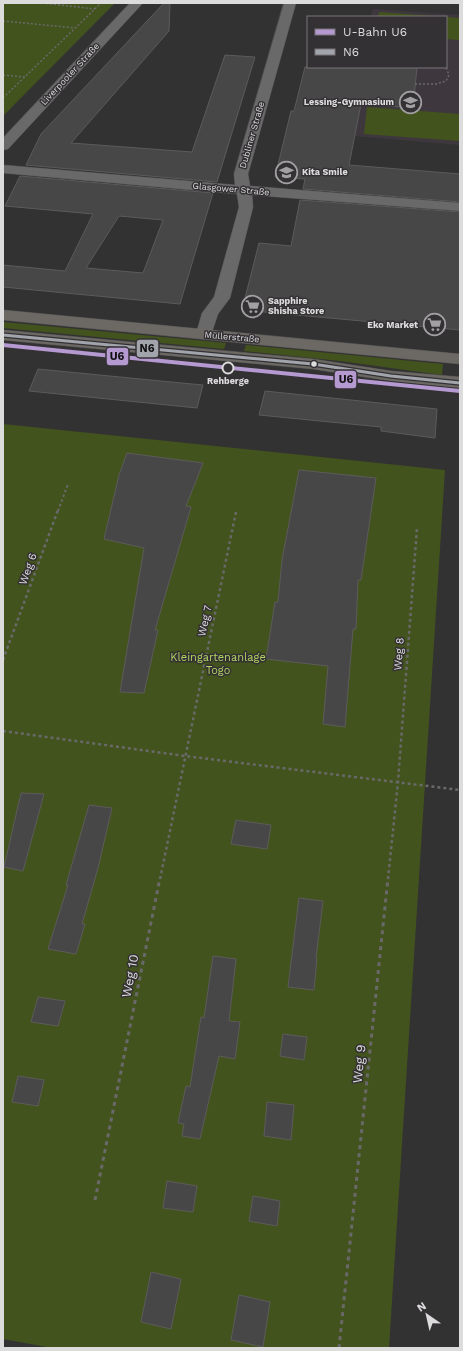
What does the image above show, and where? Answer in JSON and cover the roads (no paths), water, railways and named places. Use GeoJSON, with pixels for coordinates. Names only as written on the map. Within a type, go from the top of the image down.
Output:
{"type":"FeatureCollection","features":[{"type":"Feature","properties":{"kind":"main road","name":"Müllerstraße"},"geometry":{"type":"LineString","coordinates":[[3,316],[460,359]]}},
{"type":"Feature","properties":{"kind":"main road","name":"Müllerstraße"},"geometry":{"type":"LineString","coordinates":[[3,335],[313,364],[391,376],[460,383]]}},
{"type":"Feature","properties":{"kind":"street","name":"Liverpooler Straße"},"geometry":{"type":"LineString","coordinates":[[3,146],[137,3]]}},
{"type":"Feature","properties":{"kind":"street","name":"Dubliner Straße"},"geometry":{"type":"LineString","coordinates":[[204,334],[210,313],[222,298],[246,207],[241,174],[290,3]]}},
{"type":"Feature","properties":{"kind":"street","name":"Glasgower Straße"},"geometry":{"type":"LineString","coordinates":[[3,168],[244,190],[460,207]]}},
{"type":"Feature","properties":{"kind":"metro line","name":"U6"},"geometry":{"type":"LineString","coordinates":[[3,345],[460,391]]}},
{"type":"Feature","properties":{"kind":"place","name":"Lessing-Gymnasium"},"geometry":{"type":"Point","coordinates":[410,102]}},
{"type":"Feature","properties":{"kind":"place","name":"Kita Smile"},"geometry":{"type":"Point","coordinates":[287,172]}},
{"type":"Feature","properties":{"kind":"place","name":"Sapphire Shisha Store"},"geometry":{"type":"Point","coordinates":[253,306]}},
{"type":"Feature","properties":{"kind":"place","name":"Eko Market"},"geometry":{"type":"Point","coordinates":[434,325]}},
{"type":"Feature","properties":{"kind":"place","name":"Rehberge"},"geometry":{"type":"Point","coordinates":[228,368]}},
{"type":"Feature","properties":{"kind":"park label","name":"Kleingartenanlage Togo"},"geometry":{"type":"Point","coordinates":[218,663]}}]}
